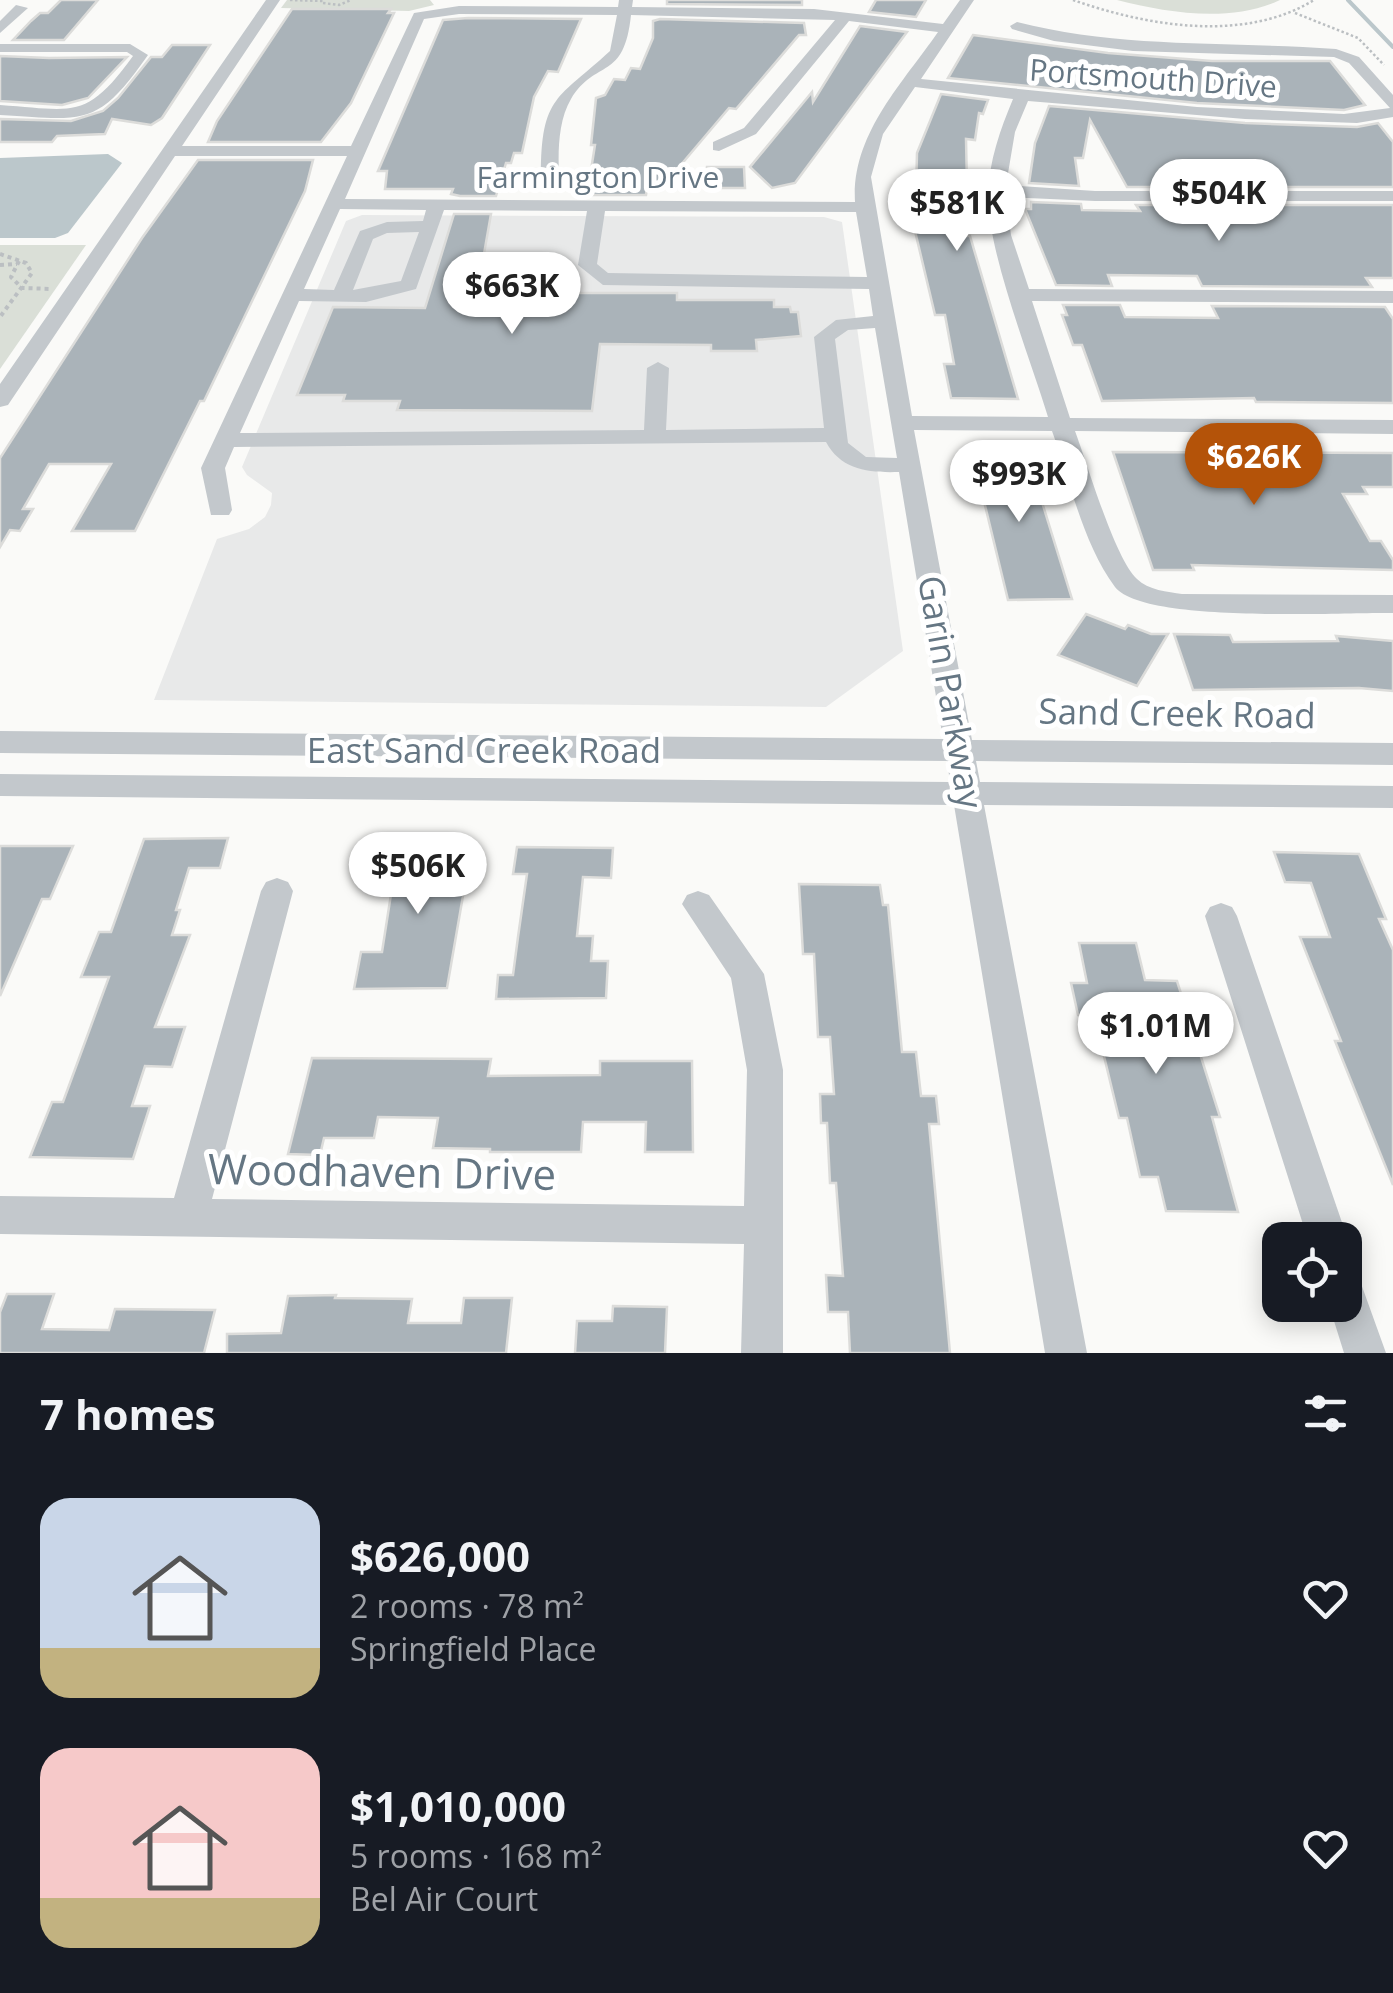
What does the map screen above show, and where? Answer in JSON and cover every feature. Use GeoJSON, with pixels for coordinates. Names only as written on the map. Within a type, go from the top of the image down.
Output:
{"type":"FeatureCollection","features":[{"type":"Feature","properties":{"kind":"street"},"geometry":{"type":"LineString","coordinates":[[0,400],[272,0]]}},
{"type":"Feature","properties":{"kind":"street","name":"Garin Parkway"},"geometry":{"type":"LineString","coordinates":[[967,0],[875,134],[862,177],[864,207],[1066,1353]]}},
{"type":"Feature","properties":{"kind":"street"},"geometry":{"type":"LineString","coordinates":[[220,510],[213,468],[419,16],[459,10],[626,5],[814,13],[946,29]]}},
{"type":"Feature","properties":{"kind":"street"},"geometry":{"type":"LineString","coordinates":[[550,176],[549,160],[560,106],[566,95],[616,53],[621,44],[626,5]]}},
{"type":"Feature","properties":{"kind":"street"},"geometry":{"type":"LineString","coordinates":[[0,29],[21,8]]}},
{"type":"Feature","properties":{"kind":"street"},"geometry":{"type":"LineString","coordinates":[[719,146],[750,131],[845,17]]}},
{"type":"Feature","properties":{"kind":"street"},"geometry":{"type":"LineString","coordinates":[[1017,26],[1038,33],[1137,45],[1336,52],[1354,60],[1393,104]]}},
{"type":"Feature","properties":{"kind":"street"},"geometry":{"type":"LineString","coordinates":[[0,48],[130,48],[141,55],[108,98],[94,108],[70,112],[0,110]]}},
{"type":"Feature","properties":{"kind":"street","name":"Portsmouth Drive"},"geometry":{"type":"LineString","coordinates":[[910,82],[1022,97],[1225,115],[1366,117],[1393,112]]}},
{"type":"Feature","properties":{"kind":"street"},"geometry":{"type":"LineString","coordinates":[[1022,97],[1007,132],[998,190],[1002,235],[1062,424],[1109,554],[1127,585],[1149,596],[1182,603],[1393,604]]}},
{"type":"Feature","properties":{"kind":"street"},"geometry":{"type":"LineString","coordinates":[[169,151],[355,151]]}},
{"type":"Feature","properties":{"kind":"street"},"geometry":{"type":"LineString","coordinates":[[998,190],[1095,196],[1393,196]]}},
{"type":"Feature","properties":{"kind":"street","name":"Farmington Drive"},"geometry":{"type":"LineString","coordinates":[[331,204],[864,207]]}},
{"type":"Feature","properties":{"kind":"street"},"geometry":{"type":"LineString","coordinates":[[290,295],[392,293],[408,285],[436,205]]}},
{"type":"Feature","properties":{"kind":"street"},"geometry":{"type":"LineString","coordinates":[[596,205],[587,265],[603,279],[877,283]]}},
{"type":"Feature","properties":{"kind":"street"},"geometry":{"type":"LineString","coordinates":[[342,296],[366,232],[376,226],[429,226]]}},
{"type":"Feature","properties":{"kind":"street"},"geometry":{"type":"LineString","coordinates":[[1021,295],[1393,297]]}},
{"type":"Feature","properties":{"kind":"street"},"geometry":{"type":"LineString","coordinates":[[886,321],[843,324],[824,337],[836,435],[842,453],[855,461],[911,465]]}},
{"type":"Feature","properties":{"kind":"street"},"geometry":{"type":"LineString","coordinates":[[655,436],[658,368]]}},
{"type":"Feature","properties":{"kind":"street"},"geometry":{"type":"LineString","coordinates":[[904,423],[1393,427]]}},
{"type":"Feature","properties":{"kind":"street"},"geometry":{"type":"LineString","coordinates":[[226,440],[836,435]]}},
{"type":"Feature","properties":{"kind":"street","name":"East Sand Creek Road"},"geometry":{"type":"LineString","coordinates":[[0,742],[960,749]]}},
{"type":"Feature","properties":{"kind":"street","name":"Sand Creek Road"},"geometry":{"type":"LineString","coordinates":[[960,749],[1393,754]]}},
{"type":"Feature","properties":{"kind":"street","name":"East Sand Creek Road"},"geometry":{"type":"LineString","coordinates":[[0,785],[967,793]]}},
{"type":"Feature","properties":{"kind":"street"},"geometry":{"type":"LineString","coordinates":[[967,793],[1393,797]]}},
{"type":"Feature","properties":{"kind":"street"},"geometry":{"type":"LineString","coordinates":[[188,1217],[277,891]]}},
{"type":"Feature","properties":{"kind":"street"},"geometry":{"type":"LineString","coordinates":[[698,904],[747,974],[765,1070],[762,1353]]}},
{"type":"Feature","properties":{"kind":"street"},"geometry":{"type":"LineString","coordinates":[[1220,916],[1322,1222]]}},
{"type":"Feature","properties":{"kind":"street","name":"Woodhaven Drive"},"geometry":{"type":"LineString","coordinates":[[0,1215],[763,1225]]}},
{"type":"Feature","properties":{"kind":"street"},"geometry":{"type":"LineString","coordinates":[[1355,1322],[1365,1353]]}},
{"type":"Feature","properties":{"kind":"path"},"geometry":{"type":"LineString","coordinates":[[272,0],[323,1],[334,5],[352,0]]}},
{"type":"Feature","properties":{"kind":"path"},"geometry":{"type":"LineString","coordinates":[[1074,0],[1152,20],[1206,24],[1266,20],[1295,13],[1314,0]]}},
{"type":"Feature","properties":{"kind":"path"},"geometry":{"type":"LineString","coordinates":[[0,254],[32,273],[0,317]]}},
{"type":"Feature","properties":{"kind":"path"},"geometry":{"type":"LineString","coordinates":[[0,265],[19,262]]}},
{"type":"Feature","properties":{"kind":"path"},"geometry":{"type":"LineString","coordinates":[[19,262],[12,277],[22,288],[48,289]]}},
{"type":"Feature","properties":{"kind":"path"},"geometry":{"type":"LineString","coordinates":[[0,305],[8,304]]}},
{"type":"Feature","properties":{"kind":"shaded area"},"geometry":{"type":"Polygon","coordinates":[[[287,0],[430,0],[434,5],[409,11],[281,8],[287,0]]]}},
{"type":"Feature","properties":{"kind":"shaded area"},"geometry":{"type":"Polygon","coordinates":[[[1117,0],[1280,0],[1241,12],[1199,14],[1117,0]]]}},
{"type":"Feature","properties":{"kind":"shaded area"},"geometry":{"type":"Polygon","coordinates":[[[108,154],[122,163],[68,233],[55,238],[0,238],[0,158],[108,154]]]}},
{"type":"Feature","properties":{"kind":"shaded area"},"geometry":{"type":"Polygon","coordinates":[[[362,215],[824,217],[842,222],[903,651],[826,707],[154,700],[217,539],[249,529],[265,517],[271,505],[272,493],[242,467],[346,221],[362,215]]]}},
{"type":"Feature","properties":{"kind":"shaded area"},"geometry":{"type":"Polygon","coordinates":[[[0,245],[86,245],[0,369],[0,245]]]}},
{"type":"Feature","properties":{"kind":"building"},"geometry":{"type":"Polygon","coordinates":[[[61,0],[98,0],[64,40],[13,40],[40,13],[48,13],[61,0]]]}},
{"type":"Feature","properties":{"kind":"building"},"geometry":{"type":"Polygon","coordinates":[[[667,0],[802,0],[802,5],[667,4],[667,0]]]}},
{"type":"Feature","properties":{"kind":"building"},"geometry":{"type":"Polygon","coordinates":[[[876,0],[926,0],[916,17],[869,12],[876,0]]]}},
{"type":"Feature","properties":{"kind":"building"},"geometry":{"type":"Polygon","coordinates":[[[292,9],[391,9],[388,13],[394,13],[351,103],[321,142],[208,142],[217,121],[292,9]]]}},
{"type":"Feature","properties":{"kind":"building"},"geometry":{"type":"Polygon","coordinates":[[[581,19],[558,72],[548,71],[534,97],[522,153],[514,153],[511,163],[506,163],[496,196],[460,196],[451,194],[453,189],[385,189],[387,171],[378,171],[443,20],[581,19]]]}},
{"type":"Feature","properties":{"kind":"building"},"geometry":{"type":"Polygon","coordinates":[[[653,21],[804,23],[806,35],[799,35],[736,109],[729,108],[663,186],[647,187],[646,195],[587,195],[595,145],[591,145],[596,98],[605,95],[614,79],[625,80],[631,68],[640,69],[653,38],[653,21]]]}},
{"type":"Feature","properties":{"kind":"building"},"geometry":{"type":"Polygon","coordinates":[[[860,26],[907,32],[795,183],[772,188],[750,167],[812,92],[813,102],[860,26]]]}},
{"type":"Feature","properties":{"kind":"building"},"geometry":{"type":"Polygon","coordinates":[[[973,35],[1108,53],[1212,61],[1330,61],[1365,105],[1344,110],[1197,103],[948,78],[973,35]]]}},
{"type":"Feature","properties":{"kind":"building"},"geometry":{"type":"Polygon","coordinates":[[[172,45],[210,45],[162,118],[151,125],[112,119],[105,134],[57,136],[52,142],[0,142],[0,119],[71,121],[103,111],[151,57],[162,57],[172,45]]]}},
{"type":"Feature","properties":{"kind":"building"},"geometry":{"type":"Polygon","coordinates":[[[0,56],[127,57],[88,98],[62,105],[0,101],[0,56]]]}},
{"type":"Feature","properties":{"kind":"building"},"geometry":{"type":"Polygon","coordinates":[[[941,94],[988,100],[983,114],[979,113],[975,140],[966,139],[967,186],[961,186],[966,236],[970,236],[1018,399],[951,398],[944,364],[954,364],[945,315],[935,315],[915,231],[917,153],[941,94]]]}},
{"type":"Feature","properties":{"kind":"building"},"geometry":{"type":"Polygon","coordinates":[[[1049,106],[1245,123],[1357,127],[1378,123],[1393,142],[1393,187],[1127,187],[1090,120],[1083,158],[1075,158],[1079,186],[1029,183],[1035,143],[1049,106]]]}},
{"type":"Feature","properties":{"kind":"building"},"geometry":{"type":"Polygon","coordinates":[[[198,160],[313,160],[305,191],[204,401],[200,401],[135,531],[72,531],[111,464],[49,464],[23,509],[33,509],[20,531],[10,530],[0,547],[0,458],[142,238],[198,160]]]}},
{"type":"Feature","properties":{"kind":"building"},"geometry":{"type":"Polygon","coordinates":[[[707,167],[744,167],[745,188],[706,188],[707,167]]]}},
{"type":"Feature","properties":{"kind":"building"},"geometry":{"type":"Polygon","coordinates":[[[1031,202],[1081,204],[1082,210],[1140,211],[1136,205],[1393,205],[1393,278],[1366,278],[1372,287],[1202,286],[1197,276],[1108,275],[1112,286],[1056,285],[1025,209],[1031,209],[1031,202]]]}},
{"type":"Feature","properties":{"kind":"building"},"geometry":{"type":"Polygon","coordinates":[[[454,214],[491,214],[484,254],[516,254],[507,293],[677,293],[677,300],[774,300],[774,307],[790,307],[791,312],[798,312],[801,336],[756,340],[757,351],[711,351],[711,345],[600,344],[592,411],[397,410],[400,401],[343,401],[345,395],[297,395],[333,307],[425,308],[454,214]]]}},
{"type":"Feature","properties":{"kind":"building"},"geometry":{"type":"Polygon","coordinates":[[[1063,305],[1120,305],[1125,317],[1218,318],[1212,306],[1385,307],[1393,319],[1393,403],[1256,402],[1254,398],[1102,401],[1082,345],[1073,345],[1062,315],[1067,315],[1063,305]]]}},
{"type":"Feature","properties":{"kind":"building"},"geometry":{"type":"Polygon","coordinates":[[[964,452],[1034,453],[1040,473],[1033,473],[1072,599],[1008,600],[982,493],[973,493],[964,452]]]}},
{"type":"Feature","properties":{"kind":"building"},"geometry":{"type":"Polygon","coordinates":[[[1113,452],[1393,453],[1393,487],[1363,487],[1367,494],[1343,494],[1370,541],[1381,541],[1393,560],[1393,570],[1192,565],[1194,570],[1153,570],[1113,452]]]}},
{"type":"Feature","properties":{"kind":"building"},"geometry":{"type":"Polygon","coordinates":[[[1086,614],[1125,629],[1128,625],[1151,634],[1168,634],[1137,686],[1058,655],[1086,614]]]}},
{"type":"Feature","properties":{"kind":"building"},"geometry":{"type":"Polygon","coordinates":[[[1174,634],[1230,635],[1233,642],[1338,641],[1336,636],[1393,641],[1393,691],[1193,690],[1174,634]]]}},
{"type":"Feature","properties":{"kind":"building"},"geometry":{"type":"Polygon","coordinates":[[[228,838],[220,868],[189,868],[176,910],[180,910],[172,935],[190,935],[155,1027],[185,1027],[172,1067],[145,1066],[132,1106],[150,1106],[133,1159],[30,1157],[52,1102],[63,1102],[109,977],[81,977],[99,932],[111,932],[144,839],[228,838]]]}},
{"type":"Feature","properties":{"kind":"building"},"geometry":{"type":"Polygon","coordinates":[[[386,843],[472,844],[447,988],[354,989],[361,952],[382,952],[394,875],[379,875],[386,843]]]}},
{"type":"Feature","properties":{"kind":"building"},"geometry":{"type":"Polygon","coordinates":[[[0,846],[73,846],[50,899],[42,899],[0,996],[0,846]]]}},
{"type":"Feature","properties":{"kind":"building"},"geometry":{"type":"Polygon","coordinates":[[[517,847],[613,848],[611,878],[583,877],[577,936],[593,936],[591,961],[608,961],[606,998],[496,999],[498,975],[513,975],[527,874],[513,874],[517,847]]]}},
{"type":"Feature","properties":{"kind":"building"},"geometry":{"type":"Polygon","coordinates":[[[1274,852],[1359,854],[1386,919],[1379,919],[1393,950],[1393,1185],[1335,1041],[1341,1041],[1300,937],[1330,937],[1311,883],[1285,882],[1274,852]]]}},
{"type":"Feature","properties":{"kind":"building"},"geometry":{"type":"Polygon","coordinates":[[[799,884],[880,885],[883,905],[888,905],[902,1052],[916,1052],[921,1096],[936,1096],[939,1124],[929,1124],[950,1353],[850,1353],[848,1312],[828,1312],[826,1275],[843,1276],[836,1183],[830,1183],[827,1123],[821,1123],[820,1094],[834,1094],[830,1037],[818,1037],[814,954],[803,954],[799,884]]]}},
{"type":"Feature","properties":{"kind":"building"},"geometry":{"type":"Polygon","coordinates":[[[1079,943],[1136,943],[1145,980],[1177,981],[1220,1117],[1212,1117],[1238,1212],[1166,1211],[1158,1177],[1140,1177],[1127,1118],[1119,1118],[1094,1015],[1078,1015],[1071,983],[1087,983],[1079,943]]]}},
{"type":"Feature","properties":{"kind":"building"},"geometry":{"type":"Polygon","coordinates":[[[312,1058],[491,1059],[488,1076],[600,1075],[600,1061],[692,1061],[693,1152],[645,1152],[646,1122],[583,1122],[581,1152],[433,1148],[438,1118],[378,1117],[374,1138],[324,1138],[320,1155],[288,1154],[312,1058]]]}},
{"type":"Feature","properties":{"kind":"building"},"geometry":{"type":"Polygon","coordinates":[[[7,1294],[54,1294],[42,1329],[109,1330],[115,1309],[215,1310],[204,1353],[0,1353],[0,1312],[7,1294]]]}},
{"type":"Feature","properties":{"kind":"building"},"geometry":{"type":"Polygon","coordinates":[[[336,1295],[335,1298],[412,1299],[408,1323],[461,1323],[464,1298],[512,1298],[506,1353],[227,1353],[227,1334],[281,1333],[288,1296],[336,1295]]]}},
{"type":"Feature","properties":{"kind":"building"},"geometry":{"type":"Polygon","coordinates":[[[613,1306],[667,1307],[665,1353],[575,1353],[577,1321],[612,1321],[613,1306]]]}},
{"type":"Feature","properties":{"kind":"waterway"},"geometry":{"type":"LineString","coordinates":[[1348,0],[1393,47]]}}]}
